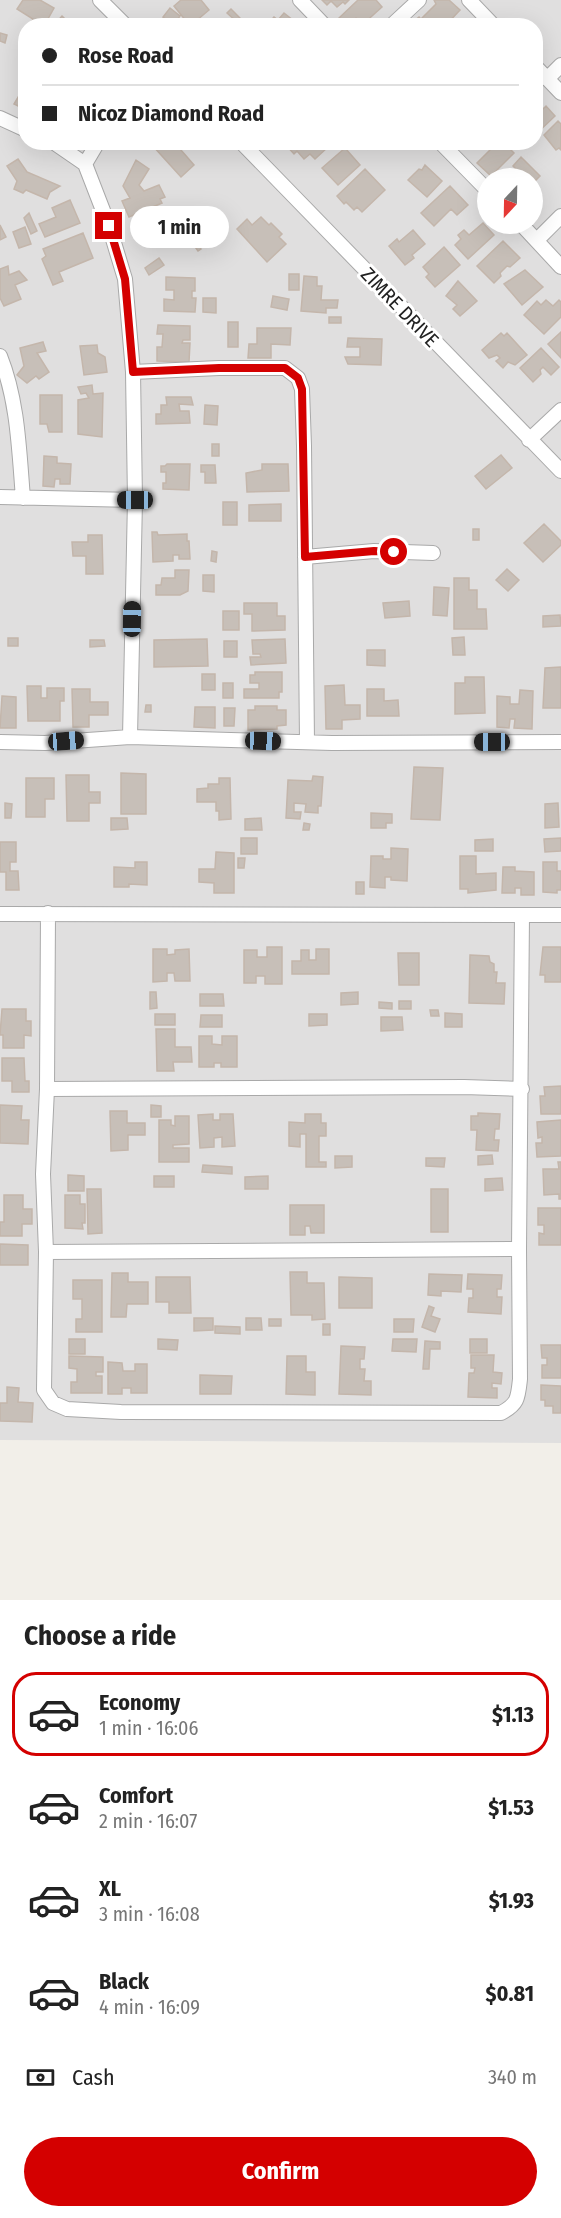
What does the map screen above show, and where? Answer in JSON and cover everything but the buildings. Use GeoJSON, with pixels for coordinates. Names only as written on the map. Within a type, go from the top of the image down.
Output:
{"type":"FeatureCollection","features":[{"type":"Feature","properties":{"kind":"street"},"geometry":{"type":"LineString","coordinates":[[100,0],[118,18]]}},
{"type":"Feature","properties":{"kind":"street"},"geometry":{"type":"LineString","coordinates":[[300,0],[317,18]]}},
{"type":"Feature","properties":{"kind":"street"},"geometry":{"type":"LineString","coordinates":[[400,18],[419,0]]}},
{"type":"Feature","properties":{"kind":"street"},"geometry":{"type":"LineString","coordinates":[[469,0],[486,18]]}},
{"type":"Feature","properties":{"kind":"street"},"geometry":{"type":"LineString","coordinates":[[547,79],[561,65]]}},
{"type":"Feature","properties":{"kind":"street"},"geometry":{"type":"LineString","coordinates":[[543,75],[561,93]]}},
{"type":"Feature","properties":{"kind":"street"},"geometry":{"type":"LineString","coordinates":[[0,118],[18,126]]}},
{"type":"Feature","properties":{"kind":"street"},"geometry":{"type":"LineString","coordinates":[[65,150],[85,164],[109,226],[125,279],[133,372],[135,500],[130,737]]}},
{"type":"Feature","properties":{"kind":"street"},"geometry":{"type":"LineString","coordinates":[[85,164],[93,150]]}},
{"type":"Feature","properties":{"kind":"street","name":"ZIMRE DRIVE"},"geometry":{"type":"LineString","coordinates":[[249,150],[561,471]]}},
{"type":"Feature","properties":{"kind":"street"},"geometry":{"type":"LineString","coordinates":[[448,150],[477,180]]}},
{"type":"Feature","properties":{"kind":"street"},"geometry":{"type":"LineString","coordinates":[[537,240],[561,216]]}},
{"type":"Feature","properties":{"kind":"street"},"geometry":{"type":"LineString","coordinates":[[531,234],[561,267]]}},
{"type":"Feature","properties":{"kind":"street"},"geometry":{"type":"LineString","coordinates":[[0,356],[7,374],[15,412],[23,498]]}},
{"type":"Feature","properties":{"kind":"street"},"geometry":{"type":"LineString","coordinates":[[133,372],[285,368],[298,378],[302,389],[307,742]]}},
{"type":"Feature","properties":{"kind":"street"},"geometry":{"type":"LineString","coordinates":[[529,440],[561,410]]}},
{"type":"Feature","properties":{"kind":"street"},"geometry":{"type":"LineString","coordinates":[[0,497],[135,500]]}},
{"type":"Feature","properties":{"kind":"street"},"geometry":{"type":"LineString","coordinates":[[305,557],[374,551],[433,553]]}},
{"type":"Feature","properties":{"kind":"street"},"geometry":{"type":"LineString","coordinates":[[0,742],[130,737],[307,742],[561,742]]}},
{"type":"Feature","properties":{"kind":"street"},"geometry":{"type":"LineString","coordinates":[[48,913],[44,1174],[46,1252],[44,1390],[53,1403],[67,1409],[132,1412],[501,1413],[513,1406],[519,1395],[520,1379],[522,915]]}},
{"type":"Feature","properties":{"kind":"street"},"geometry":{"type":"LineString","coordinates":[[0,914],[561,915]]}},
{"type":"Feature","properties":{"kind":"street"},"geometry":{"type":"LineString","coordinates":[[47,1089],[464,1087],[522,1089]]}},
{"type":"Feature","properties":{"kind":"street"},"geometry":{"type":"LineString","coordinates":[[46,1252],[519,1249]]}},
{"type":"Feature","properties":{"kind":"shaded area"},"geometry":{"type":"Polygon","coordinates":[[[0,0],[561,0],[561,1443],[0,1440],[0,0]]]}},
{"type":"Feature","properties":{"kind":"route"},"geometry":{"type":"LineString","coordinates":[[109,226],[125,279],[133,372],[285,368],[298,378],[302,389],[305,557],[374,551],[394,552]]}}]}
